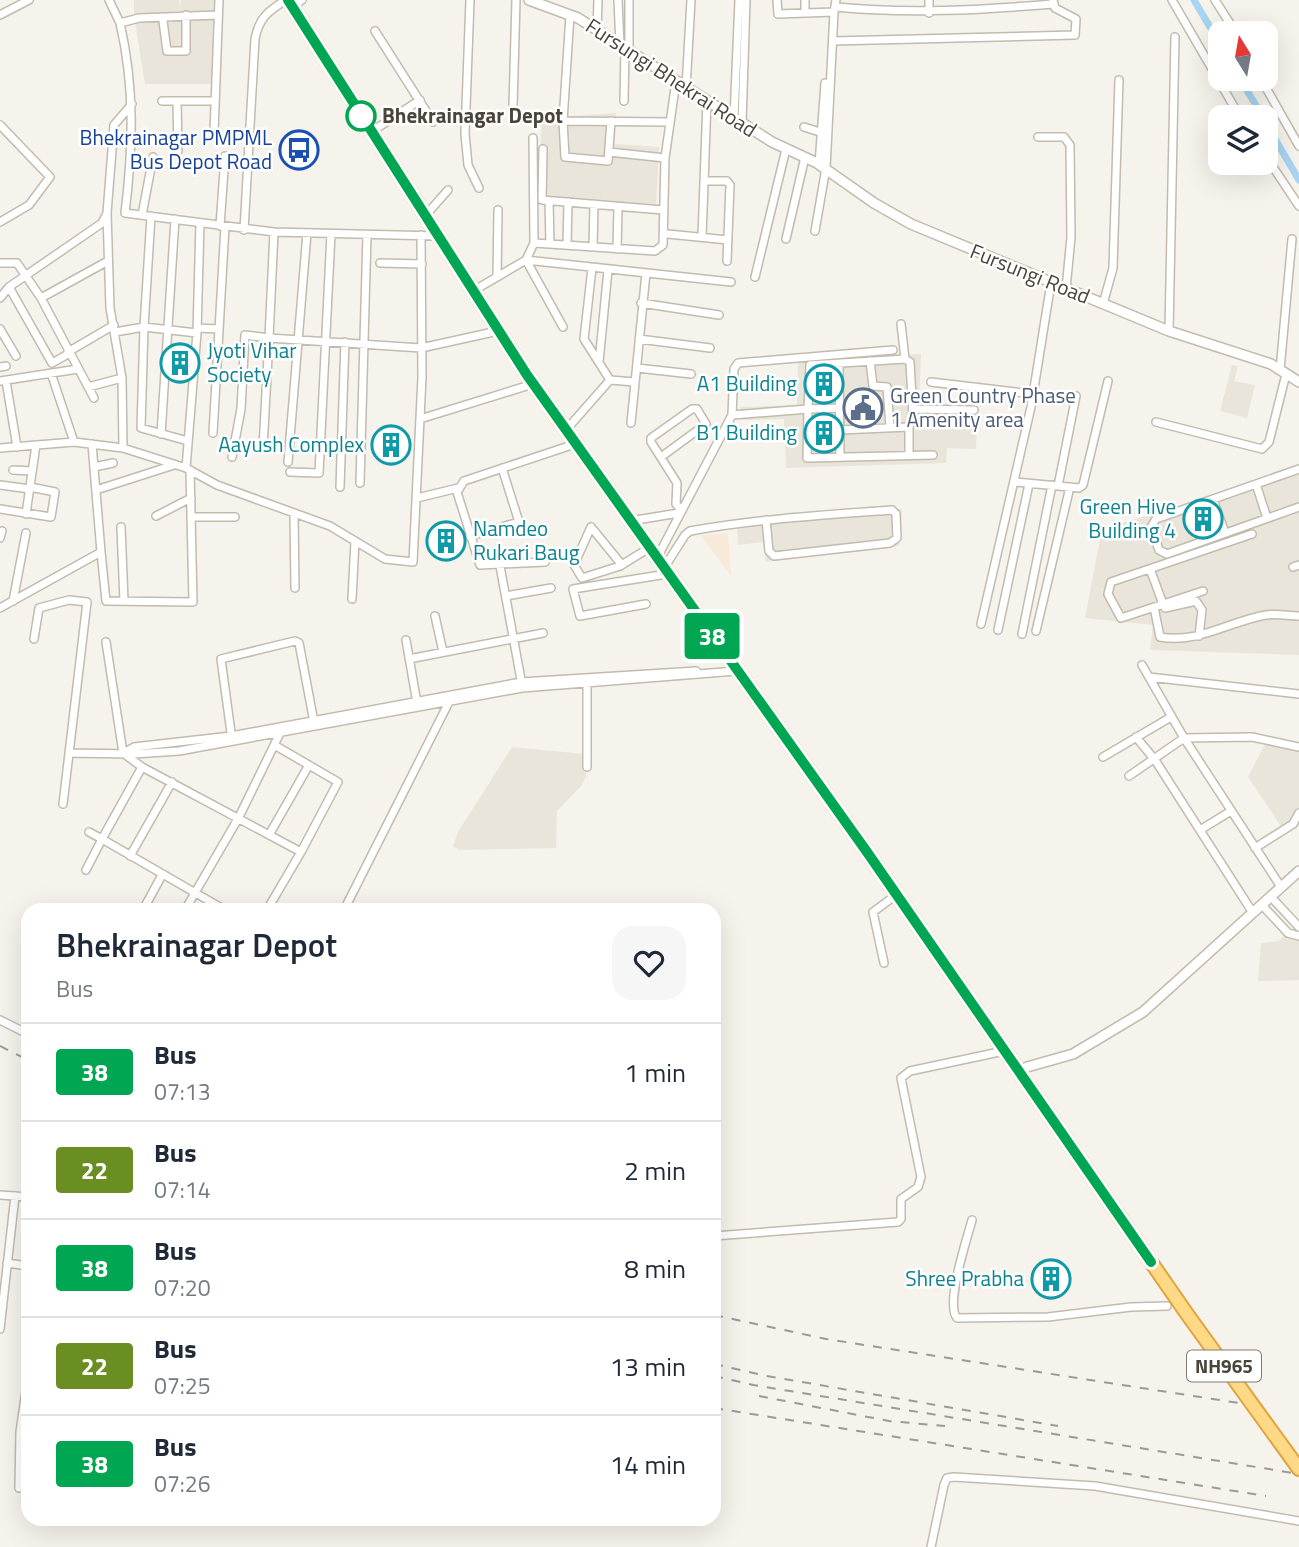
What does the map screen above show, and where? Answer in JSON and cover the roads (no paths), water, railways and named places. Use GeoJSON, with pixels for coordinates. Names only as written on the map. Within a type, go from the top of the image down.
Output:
{"type":"FeatureCollection","features":[{"type":"Feature","properties":{"kind":"highway","name":"NH965"},"geometry":{"type":"LineString","coordinates":[[292,2],[371,132],[533,384],[1299,1469]]}},
{"type":"Feature","properties":{"kind":"street"},"geometry":{"type":"LineString","coordinates":[[0,15],[29,0]]}},
{"type":"Feature","properties":{"kind":"street"},"geometry":{"type":"LineString","coordinates":[[109,0],[120,23],[127,55],[132,104],[132,153],[125,214],[244,230],[438,236]]}},
{"type":"Feature","properties":{"kind":"street"},"geometry":{"type":"LineString","coordinates":[[214,132],[219,0]]}},
{"type":"Feature","properties":{"kind":"street"},"geometry":{"type":"LineString","coordinates":[[470,0],[465,135],[468,165],[479,188]]}},
{"type":"Feature","properties":{"kind":"street"},"geometry":{"type":"LineString","coordinates":[[513,106],[516,0]]}},
{"type":"Feature","properties":{"kind":"street"},"geometry":{"type":"LineString","coordinates":[[597,30],[598,0]]}},
{"type":"Feature","properties":{"kind":"street"},"geometry":{"type":"LineString","coordinates":[[618,0],[625,48]]}},
{"type":"Feature","properties":{"kind":"street"},"geometry":{"type":"LineString","coordinates":[[624,101],[629,0]]}},
{"type":"Feature","properties":{"kind":"street"},"geometry":{"type":"LineString","coordinates":[[686,88],[691,0]]}},
{"type":"Feature","properties":{"kind":"street"},"geometry":{"type":"LineString","coordinates":[[738,121],[739,0]]}},
{"type":"Feature","properties":{"kind":"street"},"geometry":{"type":"LineString","coordinates":[[738,121],[746,0]]}},
{"type":"Feature","properties":{"kind":"street"},"geometry":{"type":"LineString","coordinates":[[777,0],[778,13],[805,13],[835,6],[885,12],[929,13],[955,8],[1053,2],[1061,12],[1076,19],[1075,35],[833,41]]}},
{"type":"Feature","properties":{"kind":"street"},"geometry":{"type":"LineString","coordinates":[[805,13],[806,0]]}},
{"type":"Feature","properties":{"kind":"street"},"geometry":{"type":"LineString","coordinates":[[884,0],[885,12]]}},
{"type":"Feature","properties":{"kind":"street"},"geometry":{"type":"LineString","coordinates":[[929,0],[929,13]]}},
{"type":"Feature","properties":{"kind":"street"},"geometry":{"type":"LineString","coordinates":[[1172,0],[1233,105]]}},
{"type":"Feature","properties":{"kind":"street"},"geometry":{"type":"LineString","coordinates":[[1215,0],[1228,21]]}},
{"type":"Feature","properties":{"kind":"street","name":"Fursungi Bhekrai Road"},"geometry":{"type":"LineString","coordinates":[[533,1],[558,5],[772,142]]}},
{"type":"Feature","properties":{"kind":"street"},"geometry":{"type":"LineString","coordinates":[[244,230],[258,23],[264,15],[292,2]]}},
{"type":"Feature","properties":{"kind":"street"},"geometry":{"type":"LineString","coordinates":[[815,231],[823,166],[835,6]]}},
{"type":"Feature","properties":{"kind":"street"},"geometry":{"type":"LineString","coordinates":[[163,21],[167,51],[186,51],[186,15]]}},
{"type":"Feature","properties":{"kind":"street"},"geometry":{"type":"LineString","coordinates":[[120,23],[139,18],[218,15]]}},
{"type":"Feature","properties":{"kind":"street"},"geometry":{"type":"LineString","coordinates":[[570,15],[563,121],[565,157],[608,161],[611,121]]}},
{"type":"Feature","properties":{"kind":"street"},"geometry":{"type":"LineString","coordinates":[[375,31],[433,122]]}},
{"type":"Feature","properties":{"kind":"street"},"geometry":{"type":"LineString","coordinates":[[1169,331],[1175,37]]}},
{"type":"Feature","properties":{"kind":"street"},"geometry":{"type":"LineString","coordinates":[[1103,304],[1113,268],[1119,80]]}},
{"type":"Feature","properties":{"kind":"street"},"geometry":{"type":"LineString","coordinates":[[534,243],[660,249],[663,245],[665,158],[676,81]]}},
{"type":"Feature","properties":{"kind":"street"},"geometry":{"type":"LineString","coordinates":[[823,166],[825,83]]}},
{"type":"Feature","properties":{"kind":"street"},"geometry":{"type":"LineString","coordinates":[[1268,91],[1299,146]]}},
{"type":"Feature","properties":{"kind":"street"},"geometry":{"type":"LineString","coordinates":[[371,132],[420,100]]}},
{"type":"Feature","properties":{"kind":"street"},"geometry":{"type":"LineString","coordinates":[[162,101],[215,101]]}},
{"type":"Feature","properties":{"kind":"street"},"geometry":{"type":"LineString","coordinates":[[177,101],[178,151]]}},
{"type":"Feature","properties":{"kind":"street"},"geometry":{"type":"LineString","coordinates":[[702,237],[707,101]]}},
{"type":"Feature","properties":{"kind":"street"},"geometry":{"type":"LineString","coordinates":[[123,448],[122,378],[114,329],[107,213],[114,125],[132,104]]}},
{"type":"Feature","properties":{"kind":"street"},"geometry":{"type":"LineString","coordinates":[[563,121],[670,122]]}},
{"type":"Feature","properties":{"kind":"street"},"geometry":{"type":"LineString","coordinates":[[0,125],[50,177],[29,205],[0,222]]}},
{"type":"Feature","properties":{"kind":"street"},"geometry":{"type":"LineString","coordinates":[[804,127],[823,133]]}},
{"type":"Feature","properties":{"kind":"street"},"geometry":{"type":"LineString","coordinates":[[1038,137],[1064,137],[1070,145],[1071,237],[1066,289]]}},
{"type":"Feature","properties":{"kind":"street"},"geometry":{"type":"LineString","coordinates":[[473,291],[526,260],[534,243],[533,138]]}},
{"type":"Feature","properties":{"kind":"street","name":"Fursungi Road"},"geometry":{"type":"LineString","coordinates":[[772,142],[823,166],[874,204],[911,225],[1169,331],[1283,372],[1299,382]]}},
{"type":"Feature","properties":{"kind":"street"},"geometry":{"type":"LineString","coordinates":[[542,149],[542,200],[663,210]]}},
{"type":"Feature","properties":{"kind":"street"},"geometry":{"type":"LineString","coordinates":[[755,277],[786,149]]}},
{"type":"Feature","properties":{"kind":"street"},"geometry":{"type":"LineString","coordinates":[[609,152],[665,158]]}},
{"type":"Feature","properties":{"kind":"street"},"geometry":{"type":"LineString","coordinates":[[213,433],[225,156]]}},
{"type":"Feature","properties":{"kind":"street"},"geometry":{"type":"LineString","coordinates":[[153,157],[147,215],[141,428],[188,441]]}},
{"type":"Feature","properties":{"kind":"street"},"geometry":{"type":"LineString","coordinates":[[786,239],[805,157]]}},
{"type":"Feature","properties":{"kind":"street"},"geometry":{"type":"LineString","coordinates":[[1278,174],[1299,206]]}},
{"type":"Feature","properties":{"kind":"street"},"geometry":{"type":"LineString","coordinates":[[704,181],[727,181],[730,185],[727,261]]}},
{"type":"Feature","properties":{"kind":"street"},"geometry":{"type":"LineString","coordinates":[[425,216],[448,190]]}},
{"type":"Feature","properties":{"kind":"street"},"geometry":{"type":"LineString","coordinates":[[549,201],[550,244]]}},
{"type":"Feature","properties":{"kind":"street"},"geometry":{"type":"LineString","coordinates":[[567,245],[568,202]]}},
{"type":"Feature","properties":{"kind":"street"},"geometry":{"type":"LineString","coordinates":[[593,247],[594,204]]}},
{"type":"Feature","properties":{"kind":"street"},"geometry":{"type":"LineString","coordinates":[[617,249],[618,207]]}},
{"type":"Feature","properties":{"kind":"street"},"geometry":{"type":"LineString","coordinates":[[498,210],[498,277]]}},
{"type":"Feature","properties":{"kind":"street"},"geometry":{"type":"LineString","coordinates":[[0,298],[9,287],[26,278],[102,223],[107,213]]}},
{"type":"Feature","properties":{"kind":"street"},"geometry":{"type":"LineString","coordinates":[[161,434],[175,219]]}},
{"type":"Feature","properties":{"kind":"street"},"geometry":{"type":"LineString","coordinates":[[92,444],[106,601],[193,602],[188,441],[197,330],[200,223]]}},
{"type":"Feature","properties":{"kind":"street"},"geometry":{"type":"LineString","coordinates":[[263,448],[274,232]]}},
{"type":"Feature","properties":{"kind":"street"},"geometry":{"type":"LineString","coordinates":[[288,462],[307,233]]}},
{"type":"Feature","properties":{"kind":"street"},"geometry":{"type":"LineString","coordinates":[[290,472],[319,473],[331,234]]}},
{"type":"Feature","properties":{"kind":"street"},"geometry":{"type":"LineString","coordinates":[[668,234],[728,240]]}},
{"type":"Feature","properties":{"kind":"street"},"geometry":{"type":"LineString","coordinates":[[360,483],[367,235]]}},
{"type":"Feature","properties":{"kind":"street"},"geometry":{"type":"LineString","coordinates":[[0,448],[74,442],[123,448],[188,469],[217,485],[330,526],[385,559],[413,562],[420,419],[421,235]]}},
{"type":"Feature","properties":{"kind":"street"},"geometry":{"type":"LineString","coordinates":[[1156,422],[1262,449],[1269,442],[1283,372],[1292,239]]}},
{"type":"Feature","properties":{"kind":"street"},"geometry":{"type":"LineString","coordinates":[[526,260],[731,282]]}},
{"type":"Feature","properties":{"kind":"street"},"geometry":{"type":"LineString","coordinates":[[526,260],[563,327]]}},
{"type":"Feature","properties":{"kind":"street"},"geometry":{"type":"LineString","coordinates":[[41,298],[108,261]]}},
{"type":"Feature","properties":{"kind":"street"},"geometry":{"type":"LineString","coordinates":[[0,263],[17,263],[41,298],[94,398]]}},
{"type":"Feature","properties":{"kind":"street"},"geometry":{"type":"LineString","coordinates":[[380,263],[422,264]]}},
{"type":"Feature","properties":{"kind":"street"},"geometry":{"type":"LineString","coordinates":[[592,268],[583,334],[610,380]]}},
{"type":"Feature","properties":{"kind":"street"},"geometry":{"type":"LineString","coordinates":[[599,363],[608,270]]}},
{"type":"Feature","properties":{"kind":"street"},"geometry":{"type":"LineString","coordinates":[[631,423],[646,273]]}},
{"type":"Feature","properties":{"kind":"street"},"geometry":{"type":"LineString","coordinates":[[981,624],[1015,482],[1051,283]]}},
{"type":"Feature","properties":{"kind":"street"},"geometry":{"type":"LineString","coordinates":[[9,287],[51,363],[114,329],[219,329]]}},
{"type":"Feature","properties":{"kind":"street"},"geometry":{"type":"LineString","coordinates":[[641,303],[719,315]]}},
{"type":"Feature","properties":{"kind":"street"},"geometry":{"type":"LineString","coordinates":[[901,324],[905,359]]}},
{"type":"Feature","properties":{"kind":"street"},"geometry":{"type":"LineString","coordinates":[[0,329],[16,356]]}},
{"type":"Feature","properties":{"kind":"street"},"geometry":{"type":"LineString","coordinates":[[232,457],[241,409],[246,335],[421,348],[498,331]]}},
{"type":"Feature","properties":{"kind":"street"},"geometry":{"type":"LineString","coordinates":[[639,339],[710,348]]}},
{"type":"Feature","properties":{"kind":"street"},"geometry":{"type":"LineString","coordinates":[[340,487],[345,342]]}},
{"type":"Feature","properties":{"kind":"street"},"geometry":{"type":"LineString","coordinates":[[659,562],[680,511],[732,415],[734,369],[738,363],[893,349]]}},
{"type":"Feature","properties":{"kind":"street"},"geometry":{"type":"LineString","coordinates":[[909,455],[909,427],[913,409],[911,364],[905,359],[809,366],[807,458],[933,455]]}},
{"type":"Feature","properties":{"kind":"street"},"geometry":{"type":"LineString","coordinates":[[870,361],[873,386],[887,387],[890,427]]}},
{"type":"Feature","properties":{"kind":"street"},"geometry":{"type":"LineString","coordinates":[[839,365],[840,457]]}},
{"type":"Feature","properties":{"kind":"street"},"geometry":{"type":"LineString","coordinates":[[637,368],[691,374]]}},
{"type":"Feature","properties":{"kind":"street"},"geometry":{"type":"LineString","coordinates":[[17,447],[3,381],[78,369]]}},
{"type":"Feature","properties":{"kind":"street"},"geometry":{"type":"LineString","coordinates":[[51,373],[74,442]]}},
{"type":"Feature","properties":{"kind":"street"},"geometry":{"type":"LineString","coordinates":[[88,387],[122,378]]}},
{"type":"Feature","properties":{"kind":"street"},"geometry":{"type":"LineString","coordinates":[[610,380],[635,382]]}},
{"type":"Feature","properties":{"kind":"street"},"geometry":{"type":"LineString","coordinates":[[566,430],[610,380]]}},
{"type":"Feature","properties":{"kind":"street"},"geometry":{"type":"LineString","coordinates":[[1015,482],[1070,487],[1083,485],[1108,381]]}},
{"type":"Feature","properties":{"kind":"street"},"geometry":{"type":"LineString","coordinates":[[931,382],[1033,394]]}},
{"type":"Feature","properties":{"kind":"street"},"geometry":{"type":"LineString","coordinates":[[420,419],[533,384]]}},
{"type":"Feature","properties":{"kind":"street"},"geometry":{"type":"LineString","coordinates":[[1022,634],[1076,396]]}},
{"type":"Feature","properties":{"kind":"street"},"geometry":{"type":"LineString","coordinates":[[732,415],[839,408]]}},
{"type":"Feature","properties":{"kind":"street"},"geometry":{"type":"LineString","coordinates":[[661,457],[706,424],[697,409],[692,409],[652,437],[651,442],[677,483],[676,504],[680,511]]}},
{"type":"Feature","properties":{"kind":"street"},"geometry":{"type":"LineString","coordinates":[[913,409],[974,410]]}},
{"type":"Feature","properties":{"kind":"street"},"geometry":{"type":"LineString","coordinates":[[840,430],[909,427]]}},
{"type":"Feature","properties":{"kind":"street"},"geometry":{"type":"LineString","coordinates":[[416,498],[458,488],[464,481],[575,444]]}},
{"type":"Feature","properties":{"kind":"street"},"geometry":{"type":"LineString","coordinates":[[26,514],[36,445]]}},
{"type":"Feature","properties":{"kind":"street"},"geometry":{"type":"LineString","coordinates":[[94,467],[113,463]]}},
{"type":"Feature","properties":{"kind":"street"},"geometry":{"type":"LineString","coordinates":[[96,490],[174,464]]}},
{"type":"Feature","properties":{"kind":"street"},"geometry":{"type":"LineString","coordinates":[[470,536],[519,522],[502,468]]}},
{"type":"Feature","properties":{"kind":"street"},"geometry":{"type":"LineString","coordinates":[[13,470],[32,471]]}},
{"type":"Feature","properties":{"kind":"street"},"geometry":{"type":"LineString","coordinates":[[1299,470],[1156,519],[1151,527],[1159,550],[1167,554],[1299,507]]}},
{"type":"Feature","properties":{"kind":"street"},"geometry":{"type":"LineString","coordinates":[[998,630],[1029,484]]}},
{"type":"Feature","properties":{"kind":"street"},"geometry":{"type":"LineString","coordinates":[[1256,484],[1267,518]]}},
{"type":"Feature","properties":{"kind":"street"},"geometry":{"type":"LineString","coordinates":[[0,485],[55,494],[50,517],[0,509]]}},
{"type":"Feature","properties":{"kind":"street"},"geometry":{"type":"LineString","coordinates":[[1036,631],[1070,487]]}},
{"type":"Feature","properties":{"kind":"street"},"geometry":{"type":"LineString","coordinates":[[458,488],[480,565],[545,562]]}},
{"type":"Feature","properties":{"kind":"street"},"geometry":{"type":"LineString","coordinates":[[156,516],[191,498]]}},
{"type":"Feature","properties":{"kind":"street"},"geometry":{"type":"LineString","coordinates":[[1213,499],[1225,533]]}},
{"type":"Feature","properties":{"kind":"street"},"geometry":{"type":"LineString","coordinates":[[646,604],[580,616],[573,589],[659,562],[690,531],[766,520],[892,510],[896,514],[897,538],[890,543],[774,556],[769,551],[766,520]]}},
{"type":"Feature","properties":{"kind":"street"},"geometry":{"type":"LineString","coordinates":[[630,521],[680,511]]}},
{"type":"Feature","properties":{"kind":"street"},"geometry":{"type":"LineString","coordinates":[[294,514],[295,588]]}},
{"type":"Feature","properties":{"kind":"street"},"geometry":{"type":"LineString","coordinates":[[191,517],[235,516]]}},
{"type":"Feature","properties":{"kind":"street"},"geometry":{"type":"LineString","coordinates":[[121,527],[124,601]]}},
{"type":"Feature","properties":{"kind":"street"},"geometry":{"type":"LineString","coordinates":[[622,565],[591,527],[574,565],[582,577],[622,565],[659,562]]}},
{"type":"Feature","properties":{"kind":"street"},"geometry":{"type":"LineString","coordinates":[[13,601],[26,533]]}},
{"type":"Feature","properties":{"kind":"street"},"geometry":{"type":"LineString","coordinates":[[1199,636],[1202,610],[1196,601],[1121,618],[1108,594],[1111,582],[1252,534]]}},
{"type":"Feature","properties":{"kind":"street"},"geometry":{"type":"LineString","coordinates":[[352,599],[355,541]]}},
{"type":"Feature","properties":{"kind":"street"},"geometry":{"type":"LineString","coordinates":[[0,608],[101,552]]}},
{"type":"Feature","properties":{"kind":"street"},"geometry":{"type":"LineString","coordinates":[[500,566],[522,685]]}},
{"type":"Feature","properties":{"kind":"street"},"geometry":{"type":"LineString","coordinates":[[1150,569],[1163,604]]}},
{"type":"Feature","properties":{"kind":"street"},"geometry":{"type":"LineString","coordinates":[[506,596],[551,588]]}},
{"type":"Feature","properties":{"kind":"street"},"geometry":{"type":"LineString","coordinates":[[1155,609],[1203,591]]}},
{"type":"Feature","properties":{"kind":"street"},"geometry":{"type":"LineString","coordinates":[[34,639],[39,608],[69,600],[87,602],[63,804]]}},
{"type":"Feature","properties":{"kind":"street"},"geometry":{"type":"LineString","coordinates":[[1155,609],[1160,637],[1199,636],[1268,614],[1299,616]]}},
{"type":"Feature","properties":{"kind":"street"},"geometry":{"type":"LineString","coordinates":[[435,616],[443,652]]}},
{"type":"Feature","properties":{"kind":"street"},"geometry":{"type":"LineString","coordinates":[[409,659],[543,634]]}},
{"type":"Feature","properties":{"kind":"street"},"geometry":{"type":"LineString","coordinates":[[406,640],[417,703]]}},
{"type":"Feature","properties":{"kind":"street"},"geometry":{"type":"LineString","coordinates":[[232,738],[221,659],[295,641],[299,643],[314,722]]}},
{"type":"Feature","properties":{"kind":"street"},"geometry":{"type":"LineString","coordinates":[[106,642],[123,753],[142,767],[301,852]]}},
{"type":"Feature","properties":{"kind":"street"},"geometry":{"type":"LineString","coordinates":[[1142,665],[1184,738],[1281,887]]}},
{"type":"Feature","properties":{"kind":"street"},"geometry":{"type":"LineString","coordinates":[[70,753],[123,753],[134,747],[232,738],[522,685],[734,669]]}},
{"type":"Feature","properties":{"kind":"street"},"geometry":{"type":"LineString","coordinates":[[1149,677],[1299,694]]}},
{"type":"Feature","properties":{"kind":"street"},"geometry":{"type":"LineString","coordinates":[[587,681],[587,767]]}},
{"type":"Feature","properties":{"kind":"street"},"geometry":{"type":"LineString","coordinates":[[348,903],[451,698]]}},
{"type":"Feature","properties":{"kind":"street"},"geometry":{"type":"LineString","coordinates":[[1102,757],[1171,717]]}},
{"type":"Feature","properties":{"kind":"street"},"geometry":{"type":"LineString","coordinates":[[189,903],[239,817],[282,729]]}},
{"type":"Feature","properties":{"kind":"street"},"geometry":{"type":"LineString","coordinates":[[1136,737],[1155,760],[1253,913]]}},
{"type":"Feature","properties":{"kind":"street"},"geometry":{"type":"LineString","coordinates":[[1129,776],[1184,738],[1252,737],[1299,747]]}},
{"type":"Feature","properties":{"kind":"street"},"geometry":{"type":"LineString","coordinates":[[271,903],[338,782],[276,746]]}},
{"type":"Feature","properties":{"kind":"street"},"geometry":{"type":"LineString","coordinates":[[269,835],[309,765]]}},
{"type":"Feature","properties":{"kind":"street"},"geometry":{"type":"LineString","coordinates":[[86,870],[142,767]]}},
{"type":"Feature","properties":{"kind":"street"},"geometry":{"type":"LineString","coordinates":[[130,856],[172,782]]}},
{"type":"Feature","properties":{"kind":"street"},"geometry":{"type":"LineString","coordinates":[[1200,830],[1231,811]]}},
{"type":"Feature","properties":{"kind":"street"},"geometry":{"type":"LineString","coordinates":[[1255,848],[1293,824],[1299,813]]}},
{"type":"Feature","properties":{"kind":"street"},"geometry":{"type":"LineString","coordinates":[[89,832],[212,903]]}},
{"type":"Feature","properties":{"kind":"street"},"geometry":{"type":"LineString","coordinates":[[1027,1067],[1073,1054],[1143,1012],[1299,871]]}},
{"type":"Feature","properties":{"kind":"street"},"geometry":{"type":"LineString","coordinates":[[147,903],[162,875]]}},
{"type":"Feature","properties":{"kind":"street"},"geometry":{"type":"LineString","coordinates":[[884,963],[873,912],[896,895]]}},
{"type":"Feature","properties":{"kind":"street"},"geometry":{"type":"LineString","coordinates":[[1271,897],[1299,927]]}},
{"type":"Feature","properties":{"kind":"street"},"geometry":{"type":"LineString","coordinates":[[1262,905],[1288,933],[1299,936]]}},
{"type":"Feature","properties":{"kind":"street"},"geometry":{"type":"LineString","coordinates":[[0,1020],[21,1030]]}},
{"type":"Feature","properties":{"kind":"street"},"geometry":{"type":"LineString","coordinates":[[721,1236],[898,1222],[901,1199],[918,1187],[921,1181],[901,1078],[910,1071],[1004,1051]]}},
{"type":"Feature","properties":{"kind":"street"},"geometry":{"type":"LineString","coordinates":[[0,1195],[21,1196]]}},
{"type":"Feature","properties":{"kind":"street"},"geometry":{"type":"LineString","coordinates":[[0,1329],[15,1196]]}},
{"type":"Feature","properties":{"kind":"street"},"geometry":{"type":"LineString","coordinates":[[972,1220],[953,1295],[952,1308],[957,1318],[1048,1317],[1131,1307],[1167,1306]]}},
{"type":"Feature","properties":{"kind":"street"},"geometry":{"type":"LineString","coordinates":[[7,1263],[21,1265]]}},
{"type":"Feature","properties":{"kind":"street"},"geometry":{"type":"LineString","coordinates":[[931,1547],[944,1485],[947,1478],[954,1477],[1095,1486],[1299,1521]]}},
{"type":"Feature","properties":{"kind":"street"},"geometry":{"type":"LineString","coordinates":[[19,1488],[21,1478]]}},
{"type":"Feature","properties":{"kind":"waterway"},"geometry":{"type":"LineString","coordinates":[[1194,0],[1208,24]]}},
{"type":"Feature","properties":{"kind":"waterway"},"geometry":{"type":"LineString","coordinates":[[1247,91],[1256,105]]}},
{"type":"Feature","properties":{"kind":"waterway"},"geometry":{"type":"LineString","coordinates":[[1278,144],[1299,180]]}},
{"type":"Feature","properties":{"kind":"railway"},"geometry":{"type":"LineString","coordinates":[[0,1046],[21,1056]]}},
{"type":"Feature","properties":{"kind":"railway"},"geometry":{"type":"LineString","coordinates":[[721,1316],[826,1339],[1245,1404]]}},
{"type":"Feature","properties":{"kind":"railway"},"geometry":{"type":"LineString","coordinates":[[721,1366],[767,1376],[1058,1426]]}},
{"type":"Feature","properties":{"kind":"railway"},"geometry":{"type":"LineString","coordinates":[[721,1378],[1299,1474]]}},
{"type":"Feature","properties":{"kind":"railway"},"geometry":{"type":"LineString","coordinates":[[759,1396],[889,1421],[945,1426]]}},
{"type":"Feature","properties":{"kind":"railway"},"geometry":{"type":"LineString","coordinates":[[721,1409],[1266,1496]]}},
{"type":"Feature","properties":{"kind":"place","name":"Bhekrainagar Depot"},"geometry":{"type":"Point","coordinates":[361,116]}},
{"type":"Feature","properties":{"kind":"place","name":"Bhekrainagar PMPML Bus Depot Road"},"geometry":{"type":"Point","coordinates":[299,150]}},
{"type":"Feature","properties":{"kind":"place","name":"Jyoti Vihar Society"},"geometry":{"type":"Point","coordinates":[180,363]}},
{"type":"Feature","properties":{"kind":"place","name":"A1 Building"},"geometry":{"type":"Point","coordinates":[824,384]}},
{"type":"Feature","properties":{"kind":"place","name":"Green Country Phase 1 Amenity area"},"geometry":{"type":"Point","coordinates":[863,408]}},
{"type":"Feature","properties":{"kind":"place","name":"B1 Building"},"geometry":{"type":"Point","coordinates":[824,433]}},
{"type":"Feature","properties":{"kind":"place","name":"Aayush Complex"},"geometry":{"type":"Point","coordinates":[391,445]}},
{"type":"Feature","properties":{"kind":"place","name":"Green Hive Building 4"},"geometry":{"type":"Point","coordinates":[1203,519]}},
{"type":"Feature","properties":{"kind":"place","name":"Namdeo Rukari Baug"},"geometry":{"type":"Point","coordinates":[446,541]}},
{"type":"Feature","properties":{"kind":"place","name":"Shree Prabha"},"geometry":{"type":"Point","coordinates":[1051,1279]}}]}
